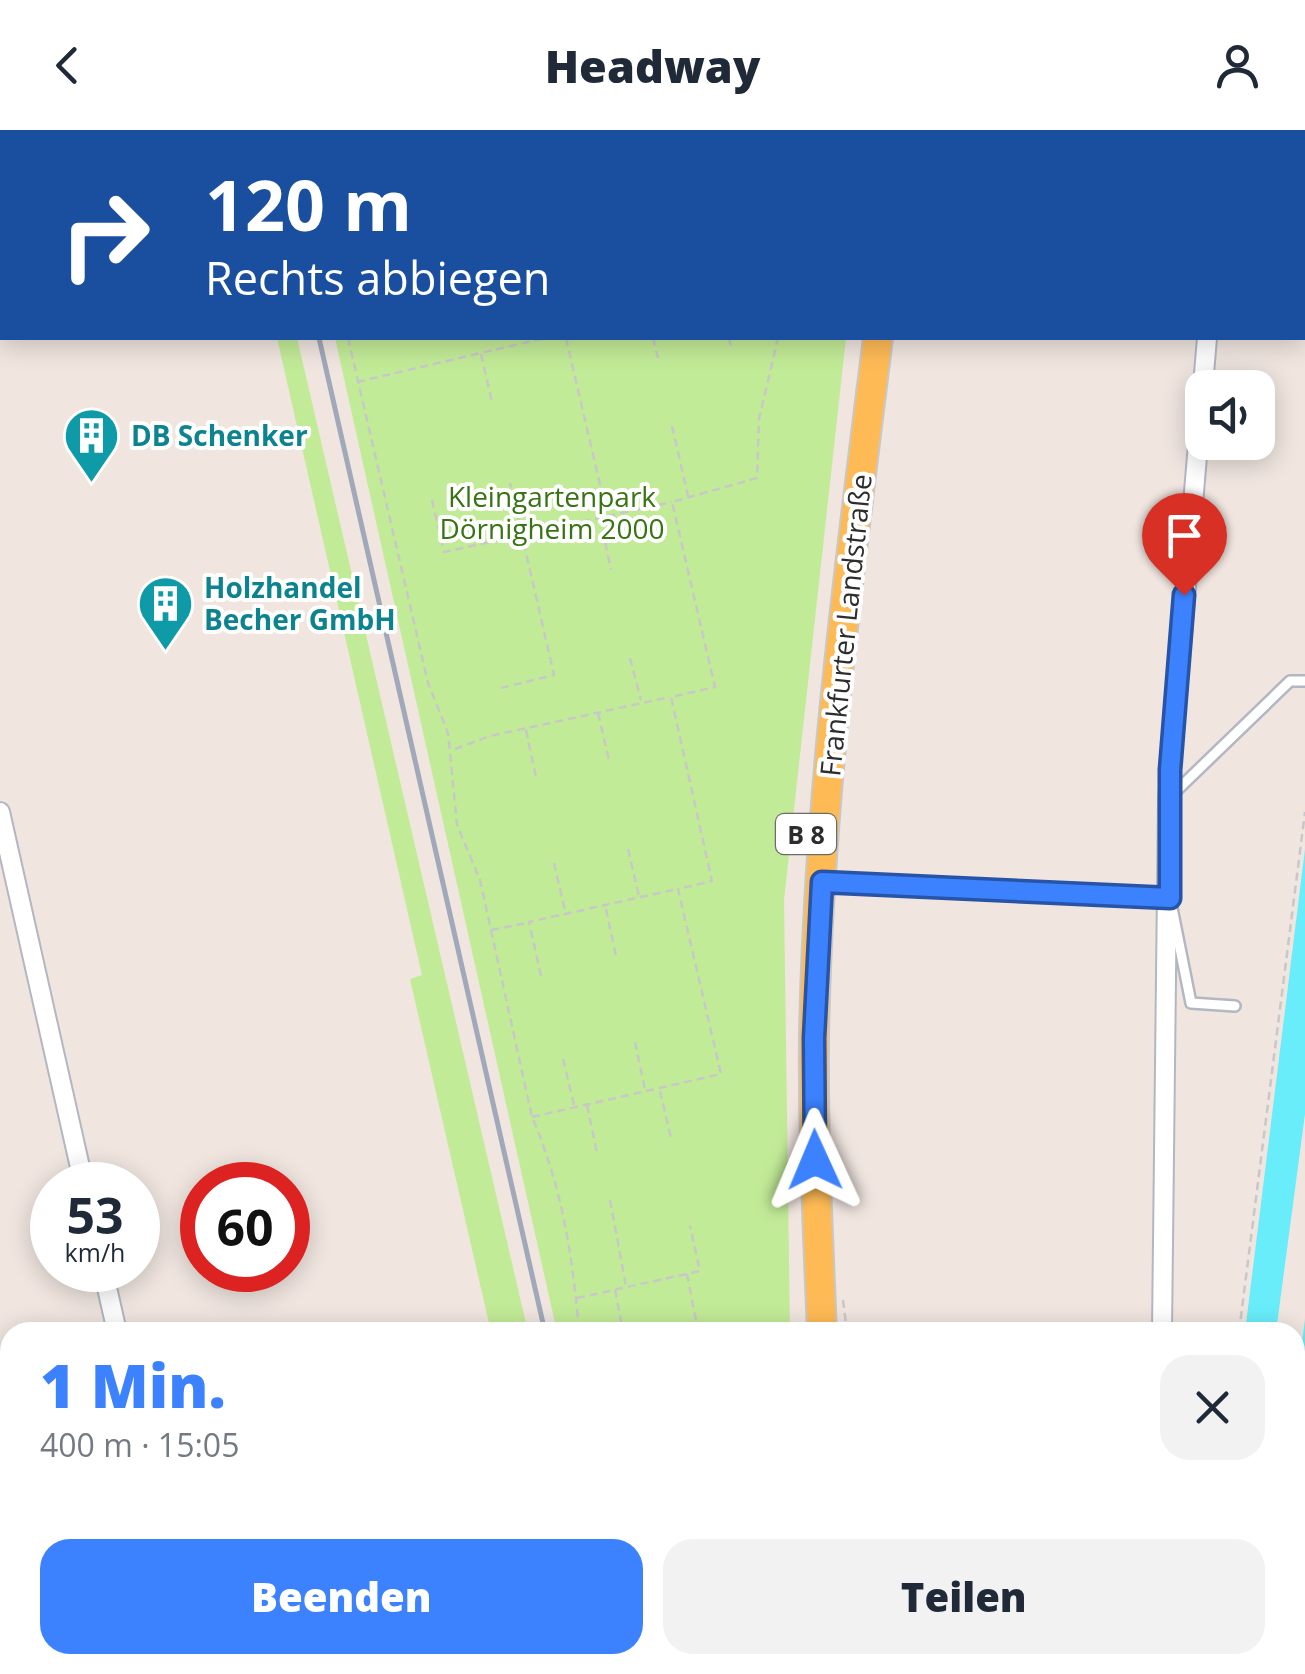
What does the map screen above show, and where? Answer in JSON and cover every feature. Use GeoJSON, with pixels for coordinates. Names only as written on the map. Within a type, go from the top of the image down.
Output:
{"type":"FeatureCollection","features":[{"type":"Feature","properties":{"kind":"main road","name":"Frankfurter Landstraße"},"geometry":{"type":"LineString","coordinates":[[804,1322],[797,1118],[802,910],[814,744],[860,340]]}},
{"type":"Feature","properties":{"kind":"main road","name":"Frankfurter Landstraße"},"geometry":{"type":"LineString","coordinates":[[822,1322],[814,1094],[822,882],[840,658],[878,340]]}},
{"type":"Feature","properties":{"kind":"street"},"geometry":{"type":"LineString","coordinates":[[1162,1322],[1170,898],[1168,799],[1207,340]]}},
{"type":"Feature","properties":{"kind":"street"},"geometry":{"type":"LineString","coordinates":[[0,812],[79,1162]]}},
{"type":"Feature","properties":{"kind":"street"},"geometry":{"type":"LineString","coordinates":[[108,1292],[115,1322]]}},
{"type":"Feature","properties":{"kind":"lane"},"geometry":{"type":"LineString","coordinates":[[1168,799],[1290,680],[1305,681]]}},
{"type":"Feature","properties":{"kind":"lane"},"geometry":{"type":"LineString","coordinates":[[822,882],[1170,898],[1191,1004],[1236,1006]]}},
{"type":"Feature","properties":{"kind":"path"},"geometry":{"type":"LineString","coordinates":[[348,340],[428,683],[452,750],[456,825],[480,880],[532,1117],[548,1153],[568,1232],[578,1322]]}},
{"type":"Feature","properties":{"kind":"path"},"geometry":{"type":"LineString","coordinates":[[356,382],[537,340]]}},
{"type":"Feature","properties":{"kind":"path"},"geometry":{"type":"LineString","coordinates":[[566,340],[607,515]]}},
{"type":"Feature","properties":{"kind":"path"},"geometry":{"type":"LineString","coordinates":[[654,340],[659,362]]}},
{"type":"Feature","properties":{"kind":"path"},"geometry":{"type":"LineString","coordinates":[[730,340],[731,346]]}},
{"type":"Feature","properties":{"kind":"path"},"geometry":{"type":"LineString","coordinates":[[432,500],[444,552],[689,498],[757,478],[760,419],[778,340]]}},
{"type":"Feature","properties":{"kind":"path"},"geometry":{"type":"LineString","coordinates":[[481,352],[492,402]]}},
{"type":"Feature","properties":{"kind":"path"},"geometry":{"type":"LineString","coordinates":[[672,426],[689,498]]}},
{"type":"Feature","properties":{"kind":"path"},"geometry":{"type":"LineString","coordinates":[[500,688],[554,675],[510,484]]}},
{"type":"Feature","properties":{"kind":"path"},"geometry":{"type":"LineString","coordinates":[[452,750],[525,728],[715,687],[672,502]]}},
{"type":"Feature","properties":{"kind":"path"},"geometry":{"type":"LineString","coordinates":[[600,516],[611,570]]}},
{"type":"Feature","properties":{"kind":"path"},"geometry":{"type":"LineString","coordinates":[[630,658],[641,703]]}},
{"type":"Feature","properties":{"kind":"path"},"geometry":{"type":"LineString","coordinates":[[492,930],[712,881],[672,697]]}},
{"type":"Feature","properties":{"kind":"path"},"geometry":{"type":"LineString","coordinates":[[598,713],[610,764]]}},
{"type":"Feature","properties":{"kind":"path"},"geometry":{"type":"LineString","coordinates":[[525,728],[536,777]]}},
{"type":"Feature","properties":{"kind":"path"},"geometry":{"type":"LineString","coordinates":[[1241,1322],[1305,812]]}},
{"type":"Feature","properties":{"kind":"path"},"geometry":{"type":"LineString","coordinates":[[628,849],[639,898]]}},
{"type":"Feature","properties":{"kind":"path"},"geometry":{"type":"LineString","coordinates":[[554,863],[566,914]]}},
{"type":"Feature","properties":{"kind":"path"},"geometry":{"type":"LineString","coordinates":[[532,1117],[721,1074],[678,889]]}},
{"type":"Feature","properties":{"kind":"path"},"geometry":{"type":"LineString","coordinates":[[605,906],[616,956]]}},
{"type":"Feature","properties":{"kind":"path"},"geometry":{"type":"LineString","coordinates":[[529,922],[541,976]]}},
{"type":"Feature","properties":{"kind":"path"},"geometry":{"type":"LineString","coordinates":[[635,1042],[646,1091]]}},
{"type":"Feature","properties":{"kind":"path"},"geometry":{"type":"LineString","coordinates":[[563,1059],[574,1107]]}},
{"type":"Feature","properties":{"kind":"path"},"geometry":{"type":"LineString","coordinates":[[659,1088],[671,1138]]}},
{"type":"Feature","properties":{"kind":"path"},"geometry":{"type":"LineString","coordinates":[[586,1104],[597,1154]]}},
{"type":"Feature","properties":{"kind":"path"},"geometry":{"type":"LineString","coordinates":[[610,1200],[627,1288]]}},
{"type":"Feature","properties":{"kind":"path"},"geometry":{"type":"LineString","coordinates":[[576,1298],[700,1270],[690,1226]]}},
{"type":"Feature","properties":{"kind":"path"},"geometry":{"type":"LineString","coordinates":[[686,1274],[696,1322]]}},
{"type":"Feature","properties":{"kind":"path"},"geometry":{"type":"LineString","coordinates":[[615,1290],[621,1322]]}},
{"type":"Feature","properties":{"kind":"path"},"geometry":{"type":"LineString","coordinates":[[842,1290],[846,1322]]}},
{"type":"Feature","properties":{"kind":"green space"},"geometry":{"type":"Polygon","coordinates":[[[277,340],[297,340],[526,1322],[489,1322],[410,979],[422,975],[277,340]]]}},
{"type":"Feature","properties":{"kind":"green space","name":"Kleingartenpark Dörnigheim 2000"},"geometry":{"type":"Polygon","coordinates":[[[335,340],[846,340],[784,900],[790,1322],[555,1322],[335,340]]]}},
{"type":"Feature","properties":{"kind":"water"},"geometry":{"type":"Polygon","coordinates":[[[1305,849],[1305,1114],[1277,1322],[1246,1322],[1305,849]]]}},
{"type":"Feature","properties":{"kind":"railway"},"geometry":{"type":"LineString","coordinates":[[319,340],[543,1322]]}},
{"type":"Feature","properties":{"kind":"place","name":"DB Schenker"},"geometry":{"type":"Point","coordinates":[92,484]}},
{"type":"Feature","properties":{"kind":"place","name":"Holzhandel Becher GmbH"},"geometry":{"type":"Point","coordinates":[165,652]}},
{"type":"Feature","properties":{"kind":"route"},"geometry":{"type":"LineString","coordinates":[[815,1160],[814,1038],[822,882],[1170,898],[1168,806],[1184,595]]}}]}
